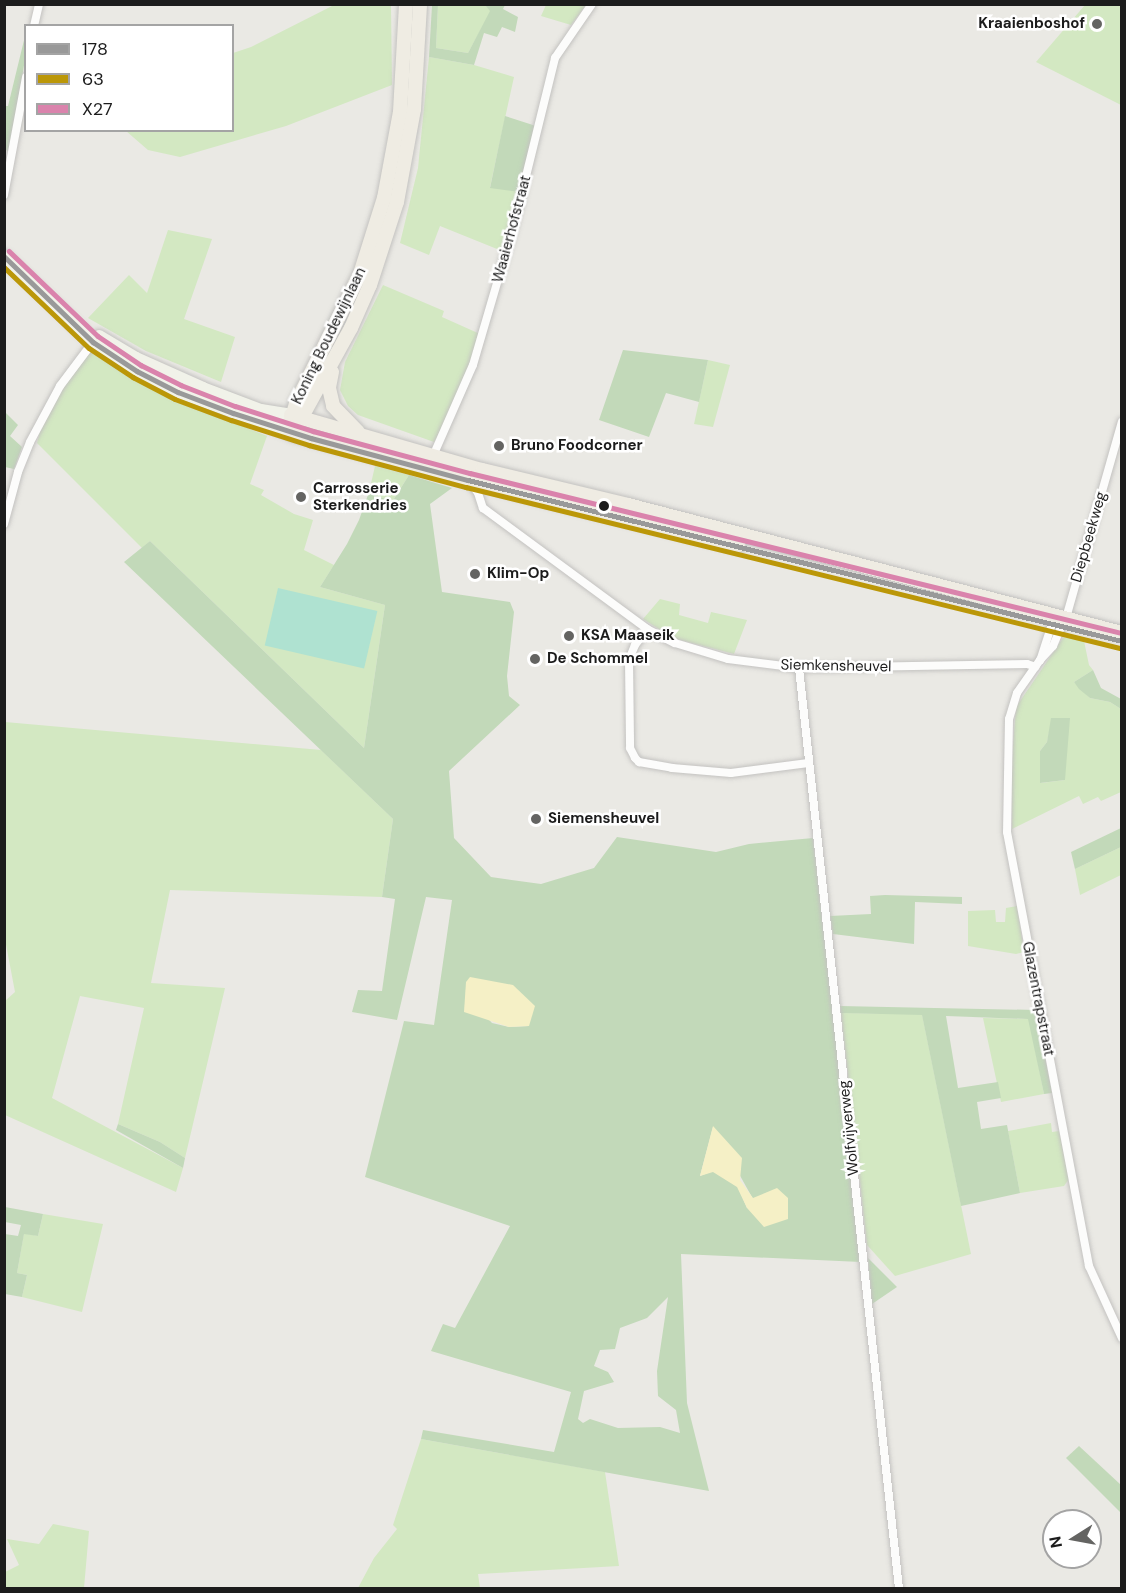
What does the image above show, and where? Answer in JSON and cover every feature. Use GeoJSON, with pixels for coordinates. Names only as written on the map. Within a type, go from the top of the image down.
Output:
{"type":"FeatureCollection","features":[{"type":"Feature","properties":{"kind":"main road","name":"Koning Boudewijnlaan"},"geometry":{"type":"LineString","coordinates":[[291,432],[360,274],[384,198],[400,112],[406,4]]}},
{"type":"Feature","properties":{"kind":"main road","name":"Koning Boudewijnlaan"},"geometry":{"type":"LineString","coordinates":[[297,416],[351,328],[385,245],[407,159],[418,63],[420,4]]}},
{"type":"Feature","properties":{"kind":"main road"},"geometry":{"type":"LineString","coordinates":[[4,256],[63,312],[96,339],[140,365],[178,392],[291,432],[468,480],[483,489],[619,517],[1060,623],[1122,633]]}},
{"type":"Feature","properties":{"kind":"main road"},"geometry":{"type":"LineString","coordinates":[[351,328],[332,374],[330,394],[335,409],[360,433]]}},
{"type":"Feature","properties":{"kind":"main road"},"geometry":{"type":"LineString","coordinates":[[140,365],[244,405],[297,416],[433,456],[628,505],[1060,623]]}},
{"type":"Feature","properties":{"kind":"main road"},"geometry":{"type":"LineString","coordinates":[[619,517],[627,514],[628,505]]}},
{"type":"Feature","properties":{"kind":"main road"},"geometry":{"type":"LineString","coordinates":[[1088,628],[1122,641]]}},
{"type":"Feature","properties":{"kind":"street"},"geometry":{"type":"LineString","coordinates":[[34,24],[39,4]]}},
{"type":"Feature","properties":{"kind":"street","name":"Waaierhofstraat"},"geometry":{"type":"LineString","coordinates":[[433,456],[473,365],[515,221],[555,58],[592,4]]}},
{"type":"Feature","properties":{"kind":"street"},"geometry":{"type":"LineString","coordinates":[[4,195],[24,88]]}},
{"type":"Feature","properties":{"kind":"street"},"geometry":{"type":"LineString","coordinates":[[4,524],[7,498],[30,442],[60,386],[96,339]]}},
{"type":"Feature","properties":{"kind":"street","name":"Diepbeekweg"},"geometry":{"type":"LineString","coordinates":[[1060,623],[1122,422]]}},
{"type":"Feature","properties":{"kind":"street","name":"Siemkensheuvel"},"geometry":{"type":"LineString","coordinates":[[483,489],[483,508],[647,629],[675,643],[728,659],[799,668],[1038,664]]}},
{"type":"Feature","properties":{"kind":"street","name":"Glazentrapstraat"},"geometry":{"type":"LineString","coordinates":[[1060,623],[1038,664],[1017,693],[1009,720],[1007,832],[1087,1258],[1096,1287],[1122,1338]]}},
{"type":"Feature","properties":{"kind":"street"},"geometry":{"type":"LineString","coordinates":[[647,629],[635,645],[629,660],[630,748],[639,762],[672,768],[731,773],[808,763]]}},
{"type":"Feature","properties":{"kind":"street","name":"Wolfvijverweg"},"geometry":{"type":"LineString","coordinates":[[799,668],[899,1588]]}},
{"type":"Feature","properties":{"kind":"green space"},"geometry":{"type":"Polygon","coordinates":[[[336,4],[391,5],[392,85],[286,126],[180,157],[148,150],[127,132],[234,132],[234,53],[251,47],[336,4]]]}},
{"type":"Feature","properties":{"kind":"green space"},"geometry":{"type":"Polygon","coordinates":[[[546,4],[586,5],[571,25],[541,16],[546,4]]]}},
{"type":"Feature","properties":{"kind":"green space"},"geometry":{"type":"Polygon","coordinates":[[[432,5],[438,5],[436,48],[468,53],[490,11],[485,5],[505,5],[503,9],[518,17],[515,32],[502,27],[497,37],[484,33],[474,65],[429,57],[432,5]]]}},
{"type":"Feature","properties":{"kind":"green space"},"geometry":{"type":"Polygon","coordinates":[[[438,5],[485,5],[491,11],[468,53],[436,48],[438,5]]]}},
{"type":"Feature","properties":{"kind":"green space"},"geometry":{"type":"Polygon","coordinates":[[[1085,5],[1121,5],[1121,105],[1036,62],[1085,5]]]}},
{"type":"Feature","properties":{"kind":"green space"},"geometry":{"type":"Polygon","coordinates":[[[24,40],[24,65],[10,153],[5,149],[4,106],[8,106],[24,40]]]}},
{"type":"Feature","properties":{"kind":"green space"},"geometry":{"type":"Polygon","coordinates":[[[429,57],[474,65],[514,77],[490,187],[520,192],[502,251],[440,226],[429,255],[400,243],[418,168],[429,57]]]}},
{"type":"Feature","properties":{"kind":"green space"},"geometry":{"type":"Polygon","coordinates":[[[505,116],[536,126],[520,192],[490,188],[505,116]]]}},
{"type":"Feature","properties":{"kind":"green space"},"geometry":{"type":"Polygon","coordinates":[[[168,230],[212,239],[184,319],[235,337],[221,382],[146,351],[88,318],[129,275],[147,293],[168,230]]]}},
{"type":"Feature","properties":{"kind":"green space"},"geometry":{"type":"Polygon","coordinates":[[[383,285],[444,311],[442,317],[480,334],[453,407],[434,442],[358,415],[348,406],[340,390],[345,362],[383,285]]]}},
{"type":"Feature","properties":{"kind":"green space"},"geometry":{"type":"Polygon","coordinates":[[[623,350],[708,360],[699,402],[666,393],[649,437],[599,420],[623,350]]]}},
{"type":"Feature","properties":{"kind":"green space"},"geometry":{"type":"Polygon","coordinates":[[[94,351],[126,374],[160,393],[267,436],[250,484],[264,490],[261,495],[294,514],[313,520],[304,550],[334,565],[320,587],[385,605],[364,748],[150,541],[142,548],[37,443],[42,424],[62,390],[86,356],[94,351]]]}},
{"type":"Feature","properties":{"kind":"green space"},"geometry":{"type":"Polygon","coordinates":[[[708,360],[730,365],[713,427],[694,424],[708,360]]]}},
{"type":"Feature","properties":{"kind":"green space"},"geometry":{"type":"Polygon","coordinates":[[[5,412],[18,425],[10,436],[22,447],[14,469],[5,467],[5,412]]]}},
{"type":"Feature","properties":{"kind":"green space"},"geometry":{"type":"Polygon","coordinates":[[[375,466],[409,475],[392,502],[369,492],[375,466]]]}},
{"type":"Feature","properties":{"kind":"green space"},"geometry":{"type":"Polygon","coordinates":[[[409,475],[452,488],[430,504],[442,592],[510,602],[514,612],[507,676],[509,696],[520,705],[449,771],[454,838],[491,877],[541,884],[594,868],[617,837],[716,852],[749,844],[813,838],[861,1262],[681,1254],[687,1403],[709,1491],[421,1439],[423,1430],[554,1452],[571,1392],[431,1351],[443,1324],[455,1328],[510,1226],[365,1177],[404,1021],[434,1025],[452,900],[426,897],[397,1020],[352,1012],[358,990],[382,991],[395,899],[382,897],[393,819],[124,562],[150,541],[364,748],[385,605],[320,587],[347,544],[369,492],[392,502],[409,475]],[[466,982],[467,996],[492,1023],[509,1027],[529,1026],[466,982]],[[713,1127],[700,1176],[713,1171],[738,1187],[747,1208],[753,1199],[713,1127]],[[668,1297],[647,1318],[620,1328],[615,1349],[600,1350],[594,1366],[608,1372],[614,1382],[584,1391],[578,1419],[583,1423],[590,1419],[618,1428],[660,1427],[680,1433],[676,1410],[658,1396],[657,1371],[668,1297]]]}},
{"type":"Feature","properties":{"kind":"green space"},"geometry":{"type":"Polygon","coordinates":[[[278,588],[377,611],[364,668],[265,645],[278,588]]]}},
{"type":"Feature","properties":{"kind":"green space"},"geometry":{"type":"Polygon","coordinates":[[[660,599],[680,604],[679,615],[708,623],[711,612],[747,620],[734,654],[673,638],[643,619],[660,599]]]}},
{"type":"Feature","properties":{"kind":"green space"},"geometry":{"type":"Polygon","coordinates":[[[1069,637],[1084,641],[1089,665],[1093,670],[1074,682],[1090,698],[1110,702],[1121,709],[1121,792],[1101,801],[1098,797],[1083,804],[1079,796],[1012,829],[1011,770],[1016,707],[1063,638],[1069,637]],[[1052,718],[1047,742],[1040,751],[1041,783],[1065,780],[1052,718]]]}},
{"type":"Feature","properties":{"kind":"green space"},"geometry":{"type":"Polygon","coordinates":[[[1093,670],[1101,688],[1121,699],[1121,709],[1110,702],[1090,698],[1074,682],[1093,670]]]}},
{"type":"Feature","properties":{"kind":"green space"},"geometry":{"type":"Polygon","coordinates":[[[1051,718],[1070,718],[1065,780],[1040,783],[1040,751],[1047,742],[1051,718]]]}},
{"type":"Feature","properties":{"kind":"green space"},"geometry":{"type":"Polygon","coordinates":[[[5,722],[321,750],[393,819],[382,897],[170,890],[151,983],[225,988],[185,1158],[160,1142],[118,1124],[144,1008],[80,996],[52,1098],[183,1168],[176,1192],[5,1115],[5,1001],[15,992],[4,934],[5,722]]]}},
{"type":"Feature","properties":{"kind":"green space"},"geometry":{"type":"Polygon","coordinates":[[[1121,828],[1121,847],[1075,869],[1071,852],[1121,828]]]}},
{"type":"Feature","properties":{"kind":"green space"},"geometry":{"type":"Polygon","coordinates":[[[1121,847],[1121,875],[1080,895],[1075,869],[1121,847]]]}},
{"type":"Feature","properties":{"kind":"green space"},"geometry":{"type":"Polygon","coordinates":[[[870,896],[962,897],[962,904],[915,902],[914,944],[833,934],[830,916],[871,914],[870,896]]]}},
{"type":"Feature","properties":{"kind":"green space"},"geometry":{"type":"Polygon","coordinates":[[[1017,906],[1024,952],[1016,954],[968,946],[968,911],[995,910],[996,922],[1005,922],[1006,908],[1017,906]]]}},
{"type":"Feature","properties":{"kind":"green space"},"geometry":{"type":"Polygon","coordinates":[[[840,1006],[1036,1010],[1052,1093],[1044,1094],[1028,1019],[946,1016],[958,1088],[998,1082],[1001,1098],[977,1102],[981,1129],[1007,1125],[1020,1193],[961,1206],[922,1015],[841,1013],[840,1006]]]}},
{"type":"Feature","properties":{"kind":"green space"},"geometry":{"type":"Polygon","coordinates":[[[841,1013],[922,1014],[971,1254],[895,1276],[867,1245],[841,1013]]]}},
{"type":"Feature","properties":{"kind":"green space"},"geometry":{"type":"Polygon","coordinates":[[[983,1018],[1029,1019],[1044,1094],[1001,1102],[983,1018]]]}},
{"type":"Feature","properties":{"kind":"green space"},"geometry":{"type":"Polygon","coordinates":[[[1051,1123],[1052,1132],[1059,1131],[1069,1179],[1064,1186],[1020,1193],[1008,1131],[1051,1123]]]}},
{"type":"Feature","properties":{"kind":"green space"},"geometry":{"type":"Polygon","coordinates":[[[118,1124],[160,1142],[185,1158],[183,1168],[116,1130],[118,1124]]]}},
{"type":"Feature","properties":{"kind":"green space"},"geometry":{"type":"Polygon","coordinates":[[[5,1207],[43,1214],[38,1236],[24,1234],[17,1273],[27,1275],[22,1297],[5,1294],[5,1234],[18,1236],[21,1225],[5,1222],[5,1207]]]}},
{"type":"Feature","properties":{"kind":"green space"},"geometry":{"type":"Polygon","coordinates":[[[43,1214],[103,1224],[82,1312],[22,1297],[27,1275],[17,1273],[24,1233],[38,1236],[43,1214]]]}},
{"type":"Feature","properties":{"kind":"green space"},"geometry":{"type":"Polygon","coordinates":[[[868,1258],[897,1287],[872,1304],[868,1258]]]}},
{"type":"Feature","properties":{"kind":"green space"},"geometry":{"type":"Polygon","coordinates":[[[421,1439],[605,1472],[619,1566],[478,1574],[480,1588],[358,1588],[374,1558],[397,1529],[393,1525],[421,1439]]]}},
{"type":"Feature","properties":{"kind":"green space"},"geometry":{"type":"Polygon","coordinates":[[[1079,1446],[1121,1485],[1121,1513],[1066,1458],[1079,1446]]]}},
{"type":"Feature","properties":{"kind":"green space"},"geometry":{"type":"Polygon","coordinates":[[[53,1524],[89,1531],[84,1588],[5,1588],[5,1572],[19,1565],[7,1539],[39,1544],[53,1524]]]}},
{"type":"Feature","properties":{"kind":"sand"},"geometry":{"type":"Polygon","coordinates":[[[470,977],[513,985],[535,1006],[529,1026],[509,1027],[464,1012],[466,982],[470,977]]]}},
{"type":"Feature","properties":{"kind":"sand"},"geometry":{"type":"Polygon","coordinates":[[[713,1126],[742,1158],[740,1180],[753,1198],[777,1188],[788,1198],[788,1219],[764,1227],[747,1208],[737,1187],[713,1172],[700,1176],[713,1126]]]}},
{"type":"Feature","properties":{"kind":"transit line","name":"X27"},"geometry":{"type":"LineString","coordinates":[[9,251],[98,336],[141,365],[181,385],[235,406],[313,431],[470,473],[1122,633]]}},
{"type":"Feature","properties":{"kind":"transit line","name":"178"},"geometry":{"type":"LineString","coordinates":[[4,256],[93,342],[137,371],[178,392],[233,413],[311,438],[468,480],[1122,641]]}},
{"type":"Feature","properties":{"kind":"transit line","name":"63"},"geometry":{"type":"LineString","coordinates":[[4,267],[89,348],[133,377],[175,399],[231,420],[309,445],[466,487],[1120,648]]}},
{"type":"Feature","properties":{"kind":"place","name":"Kraaienboshof"},"geometry":{"type":"Point","coordinates":[1097,24]}},
{"type":"Feature","properties":{"kind":"place","name":"Bruno Foodcorner"},"geometry":{"type":"Point","coordinates":[499,446]}},
{"type":"Feature","properties":{"kind":"place","name":"Carrosserie Sterkendries"},"geometry":{"type":"Point","coordinates":[301,497]}},
{"type":"Feature","properties":{"kind":"place","name":"Klim-Op"},"geometry":{"type":"Point","coordinates":[475,574]}},
{"type":"Feature","properties":{"kind":"place","name":"KSA Maaseik"},"geometry":{"type":"Point","coordinates":[569,636]}},
{"type":"Feature","properties":{"kind":"place","name":"De Schommel"},"geometry":{"type":"Point","coordinates":[535,659]}},
{"type":"Feature","properties":{"kind":"place","name":"Siemensheuvel"},"geometry":{"type":"Point","coordinates":[536,819]}}]}
